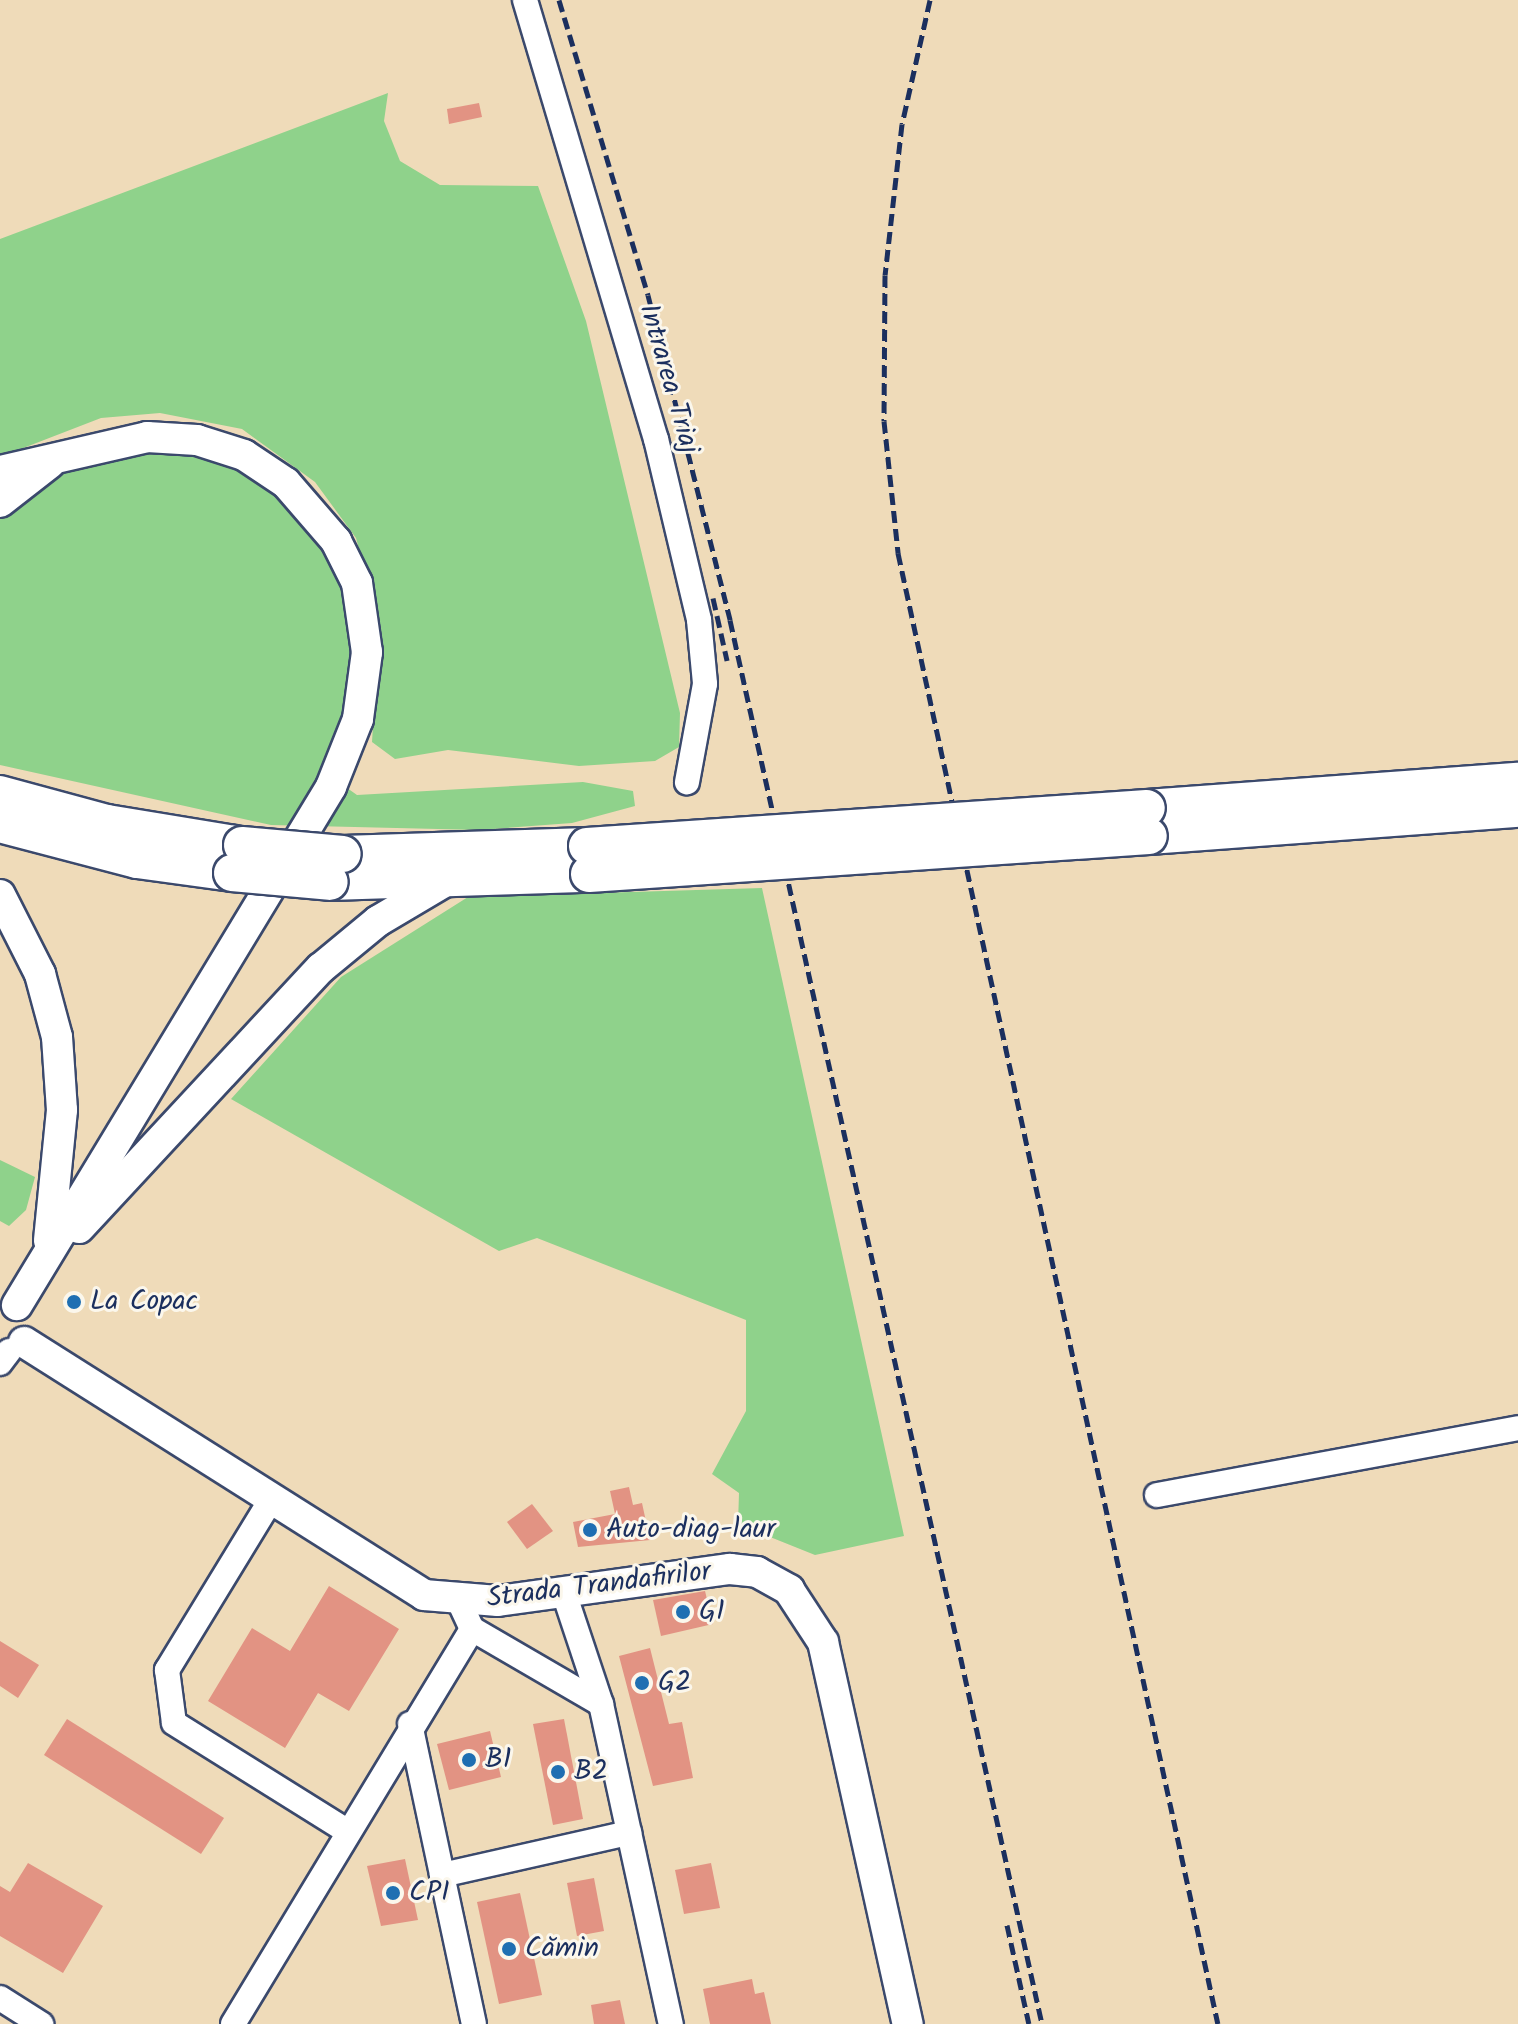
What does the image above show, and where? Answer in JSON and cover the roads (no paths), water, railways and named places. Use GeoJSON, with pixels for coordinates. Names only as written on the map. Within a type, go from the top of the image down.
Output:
{"type":"FeatureCollection","features":[{"type":"Feature","properties":{"kind":"highway"},"geometry":{"type":"LineString","coordinates":[[1148,822],[1518,781]]}},
{"type":"Feature","properties":{"kind":"highway"},"geometry":{"type":"LineString","coordinates":[[2,801],[137,860],[237,859],[444,882],[588,860]]}},
{"type":"Feature","properties":{"kind":"highway"},"geometry":{"type":"LineString","coordinates":[[337,868],[588,860],[1148,822],[1518,809]]}},
{"type":"Feature","properties":{"kind":"main road"},"geometry":{"type":"LineString","coordinates":[[0,471],[122,439],[175,437],[221,446],[267,469],[321,520],[348,562],[367,652],[358,719],[331,787],[45,1259]]}},
{"type":"Feature","properties":{"kind":"main road"},"geometry":{"type":"LineString","coordinates":[[0,502],[58,457]]}},
{"type":"Feature","properties":{"kind":"main road"},"geometry":{"type":"LineString","coordinates":[[8,1352],[28,1318],[8,1303],[45,1259],[321,968],[378,921],[444,882]]}},
{"type":"Feature","properties":{"kind":"main road"},"geometry":{"type":"LineString","coordinates":[[0,895],[40,974],[57,1037],[61,1147],[45,1259]]}},
{"type":"Feature","properties":{"kind":"main road","name":"Strada Trandafirilor"},"geometry":{"type":"LineString","coordinates":[[8,1352],[269,1503],[409,1589],[466,1616],[564,1593],[744,1570],[779,1583],[805,1604],[826,1652],[908,2024]]}},
{"type":"Feature","properties":{"kind":"street","name":"Intrarea Triaj"},"geometry":{"type":"LineString","coordinates":[[525,0],[656,439],[699,620],[705,684],[687,782]]}},
{"type":"Feature","properties":{"kind":"street"},"geometry":{"type":"LineString","coordinates":[[1157,1495],[1518,1428]]}},
{"type":"Feature","properties":{"kind":"street"},"geometry":{"type":"LineString","coordinates":[[269,1503],[167,1670],[174,1723],[345,1830]]}},
{"type":"Feature","properties":{"kind":"street"},"geometry":{"type":"LineString","coordinates":[[564,1593],[601,1704],[671,2024]]}},
{"type":"Feature","properties":{"kind":"street"},"geometry":{"type":"LineString","coordinates":[[233,2024],[410,1724],[466,1616],[601,1704]]}},
{"type":"Feature","properties":{"kind":"street"},"geometry":{"type":"LineString","coordinates":[[410,1724],[474,2024]]}},
{"type":"Feature","properties":{"kind":"street"},"geometry":{"type":"LineString","coordinates":[[442,1875],[629,1833]]}},
{"type":"Feature","properties":{"kind":"street"},"geometry":{"type":"LineString","coordinates":[[0,1998],[41,2024]]}},
{"type":"Feature","properties":{"kind":"railway"},"geometry":{"type":"LineString","coordinates":[[559,0],[648,295],[730,620],[1042,2024]]}},
{"type":"Feature","properties":{"kind":"railway"},"geometry":{"type":"LineString","coordinates":[[930,0],[902,124],[885,275],[884,421],[898,553],[1218,2024]]}},
{"type":"Feature","properties":{"kind":"railway"},"geometry":{"type":"LineString","coordinates":[[713,598],[727,660]]}},
{"type":"Feature","properties":{"kind":"railway"},"geometry":{"type":"LineString","coordinates":[[1007,1925],[1029,2024]]}},
{"type":"Feature","properties":{"kind":"place","name":"La Copac"},"geometry":{"type":"Point","coordinates":[74,1302]}},
{"type":"Feature","properties":{"kind":"place","name":"Auto-diag-laur"},"geometry":{"type":"Point","coordinates":[590,1530]}},
{"type":"Feature","properties":{"kind":"place","name":"G1"},"geometry":{"type":"Point","coordinates":[683,1612]}},
{"type":"Feature","properties":{"kind":"place","name":"G2"},"geometry":{"type":"Point","coordinates":[642,1683]}},
{"type":"Feature","properties":{"kind":"place","name":"B1"},"geometry":{"type":"Point","coordinates":[469,1760]}},
{"type":"Feature","properties":{"kind":"place","name":"B2"},"geometry":{"type":"Point","coordinates":[558,1772]}},
{"type":"Feature","properties":{"kind":"place","name":"CPI"},"geometry":{"type":"Point","coordinates":[393,1893]}},
{"type":"Feature","properties":{"kind":"place","name":"Cămin"},"geometry":{"type":"Point","coordinates":[509,1949]}}]}
